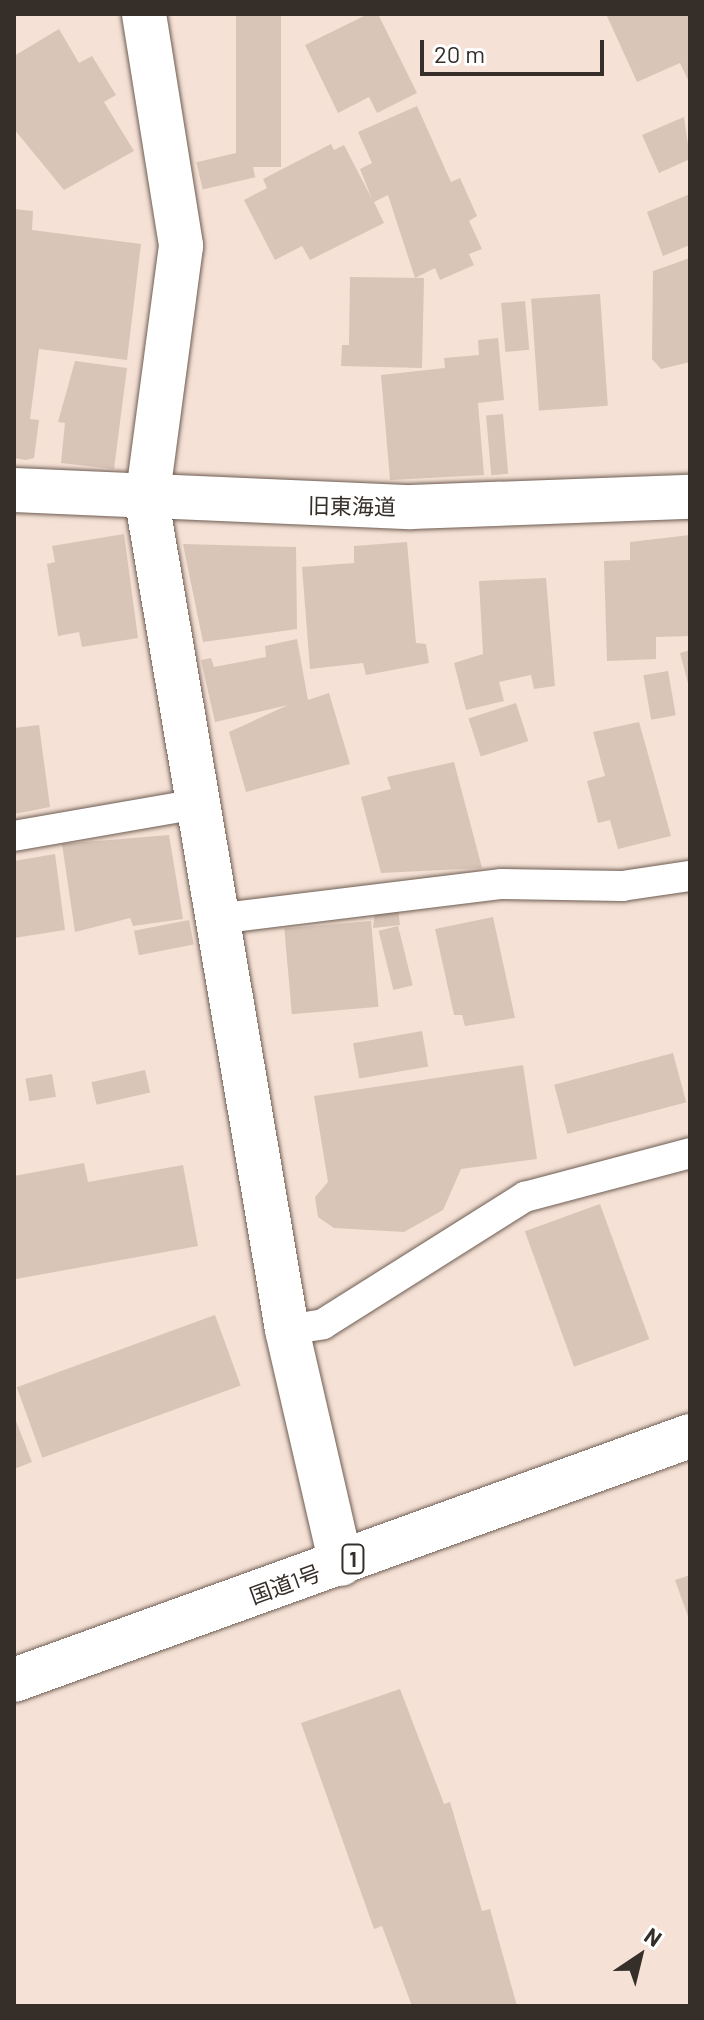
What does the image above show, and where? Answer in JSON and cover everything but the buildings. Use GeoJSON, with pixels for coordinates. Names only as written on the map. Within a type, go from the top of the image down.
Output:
{"type":"FeatureCollection","features":[{"type":"Feature","properties":{"kind":"main road"},"geometry":{"type":"LineString","coordinates":[[144,14],[181,246],[147,501],[287,1330],[341,1564]]}},
{"type":"Feature","properties":{"kind":"main road","name":"旧東海道"},"geometry":{"type":"LineString","coordinates":[[14,490],[147,501],[411,507],[690,497]]}},
{"type":"Feature","properties":{"kind":"main road","name":"国道1号"},"geometry":{"type":"LineString","coordinates":[[14,1680],[690,1436]]}},
{"type":"Feature","properties":{"kind":"lane"},"geometry":{"type":"LineString","coordinates":[[14,836],[197,804]]}},
{"type":"Feature","properties":{"kind":"lane"},"geometry":{"type":"LineString","coordinates":[[216,919],[502,884],[622,886],[690,876]]}},
{"type":"Feature","properties":{"kind":"lane"},"geometry":{"type":"LineString","coordinates":[[287,1330],[323,1324],[525,1197],[690,1153]]}}]}
